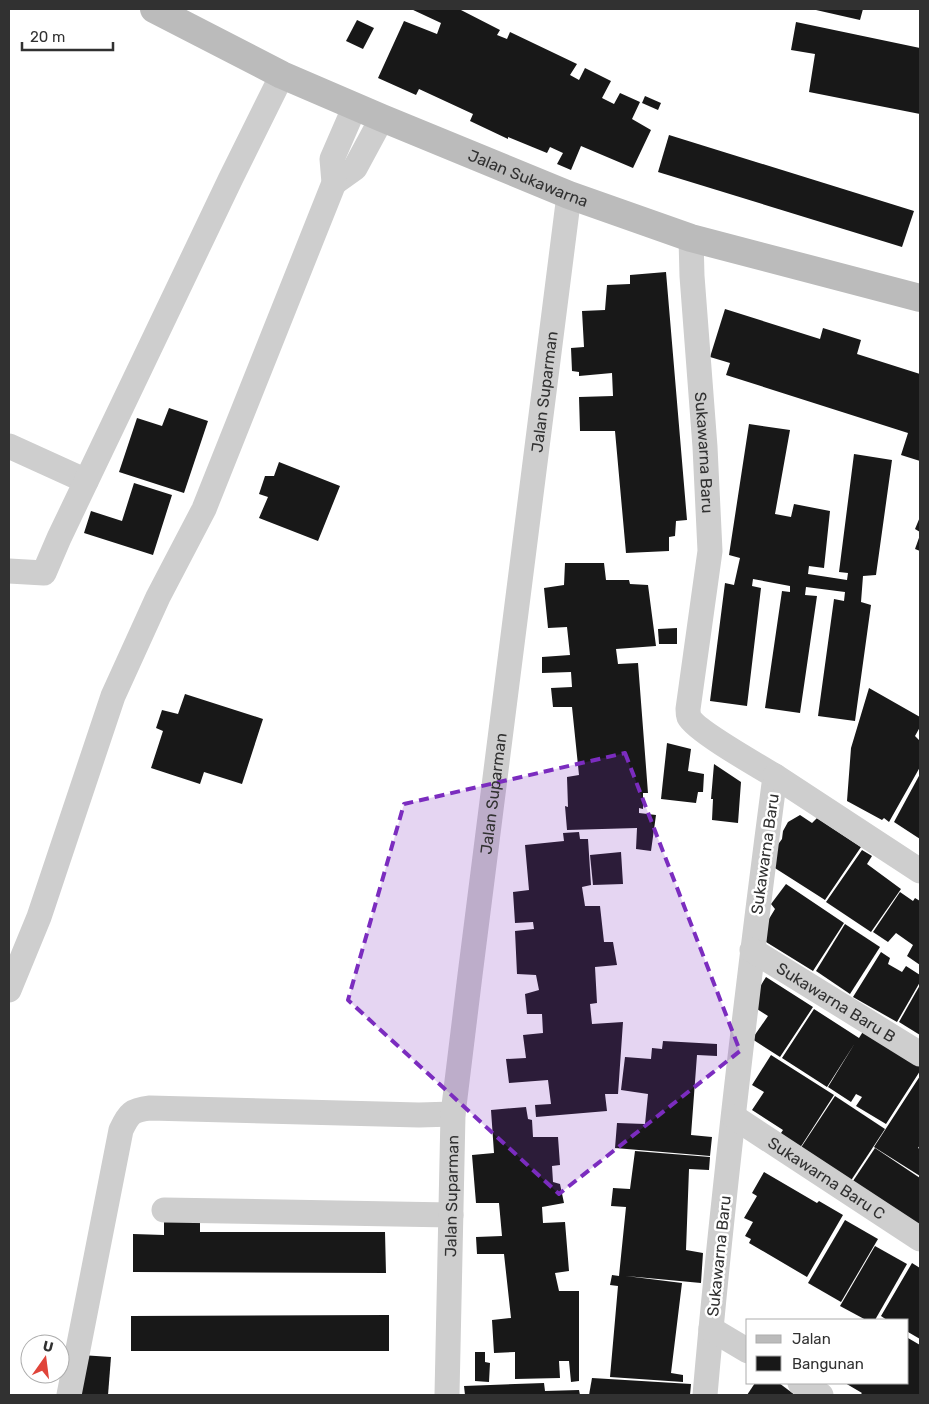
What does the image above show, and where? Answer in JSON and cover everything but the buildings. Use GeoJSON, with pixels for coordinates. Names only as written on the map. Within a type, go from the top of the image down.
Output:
{"type":"FeatureCollection","features":[{"type":"Feature","properties":{"kind":"street","name":"Jalan Sukawarna"},"geometry":{"type":"LineString","coordinates":[[154,9],[282,74],[382,118],[569,195],[691,238],[920,298]]}},
{"type":"Feature","properties":{"kind":"street"},"geometry":{"type":"LineString","coordinates":[[9,571],[44,573],[86,481],[282,74]]}},
{"type":"Feature","properties":{"kind":"street"},"geometry":{"type":"LineString","coordinates":[[9,990],[39,917],[112,696],[158,597],[204,509],[334,183],[332,158],[355,106]]}},
{"type":"Feature","properties":{"kind":"street"},"geometry":{"type":"LineString","coordinates":[[334,183],[355,168],[382,118]]}},
{"type":"Feature","properties":{"kind":"street","name":"Jalan Suparman"},"geometry":{"type":"LineString","coordinates":[[447,1395],[454,1114],[569,195]]}},
{"type":"Feature","properties":{"kind":"street","name":"Sukawarna Baru"},"geometry":{"type":"LineString","coordinates":[[691,238],[710,551],[688,709],[689,717],[697,726],[775,776],[752,950],[705,1395]]}},
{"type":"Feature","properties":{"kind":"street"},"geometry":{"type":"LineString","coordinates":[[9,446],[86,481]]}},
{"type":"Feature","properties":{"kind":"street"},"geometry":{"type":"LineString","coordinates":[[775,776],[920,871]]}},
{"type":"Feature","properties":{"kind":"street","name":"Sukawarna Baru B"},"geometry":{"type":"LineString","coordinates":[[752,950],[920,1054]]}},
{"type":"Feature","properties":{"kind":"street"},"geometry":{"type":"LineString","coordinates":[[69,1395],[121,1130],[127,1118],[136,1110],[150,1108],[419,1115],[454,1114]]}},
{"type":"Feature","properties":{"kind":"street","name":"Sukawarna Baru C"},"geometry":{"type":"LineString","coordinates":[[734,1117],[920,1239]]}},
{"type":"Feature","properties":{"kind":"street"},"geometry":{"type":"LineString","coordinates":[[164,1210],[451,1214]]}},
{"type":"Feature","properties":{"kind":"street"},"geometry":{"type":"LineString","coordinates":[[711,1329],[746,1350]]}},
{"type":"Feature","properties":{"kind":"street"},"geometry":{"type":"LineString","coordinates":[[802,1384],[820,1395]]}},
{"type":"Feature","properties":{"kind":"highlighted area"},"geometry":{"type":"Polygon","coordinates":[[[625,753],[740,1051],[559,1194],[348,1000],[404,804],[625,753]]]}}]}
